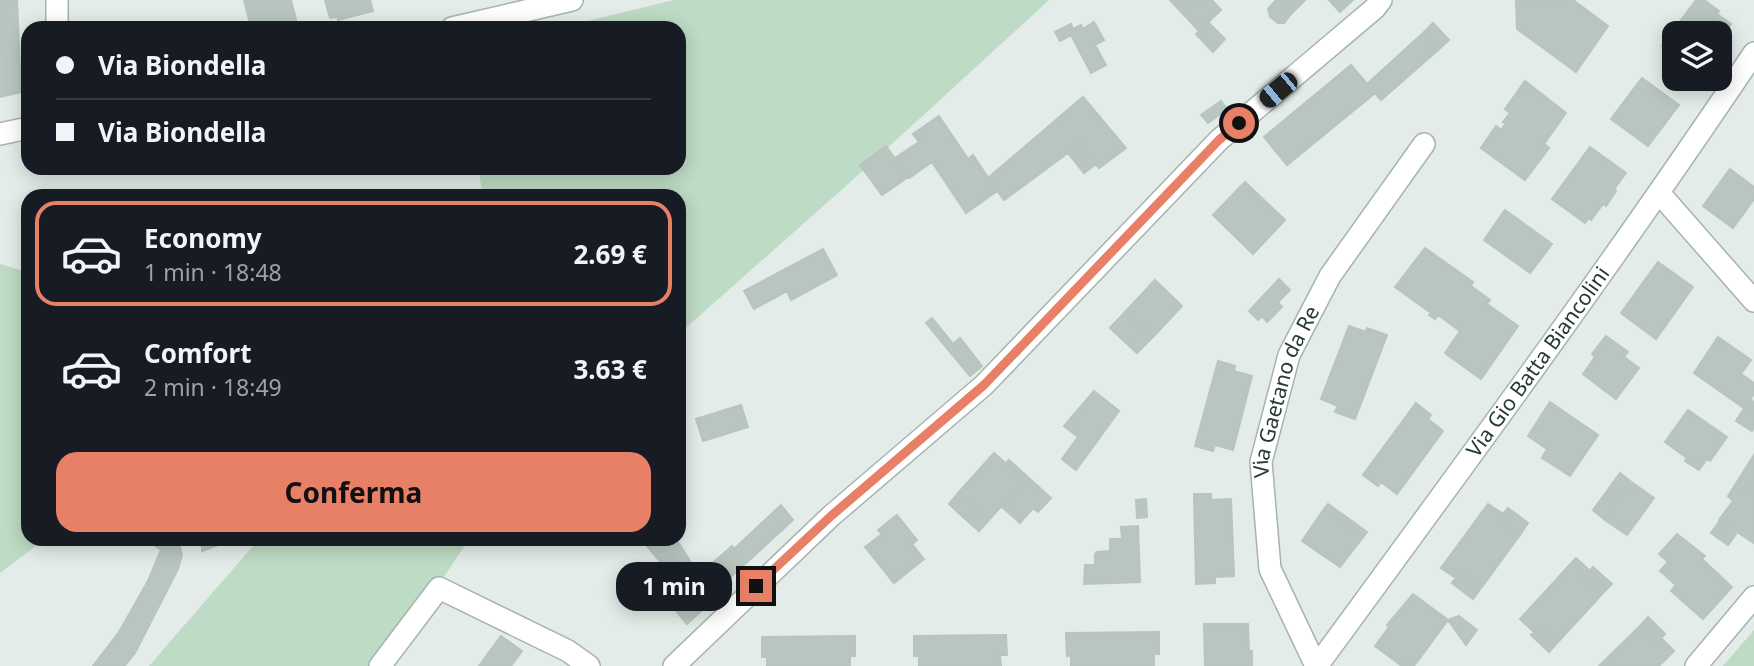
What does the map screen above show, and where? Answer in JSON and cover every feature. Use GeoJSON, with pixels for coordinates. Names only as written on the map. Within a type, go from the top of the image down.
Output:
{"type":"FeatureCollection","features":[{"type":"Feature","properties":{"kind":"street"},"geometry":{"type":"LineString","coordinates":[[57,0],[57,21]]}},
{"type":"Feature","properties":{"kind":"street"},"geometry":{"type":"LineString","coordinates":[[482,21],[572,0]]}},
{"type":"Feature","properties":{"kind":"street"},"geometry":{"type":"LineString","coordinates":[[674,666],[831,516],[984,385],[1219,140],[1375,8],[1381,0]]}},
{"type":"Feature","properties":{"kind":"street","name":"Via Gio Batta Biancolini"},"geometry":{"type":"LineString","coordinates":[[1316,666],[1563,331],[1660,194],[1754,53]]}},
{"type":"Feature","properties":{"kind":"street"},"geometry":{"type":"LineString","coordinates":[[0,134],[21,130]]}},
{"type":"Feature","properties":{"kind":"street","name":"Via Gaetano da Re"},"geometry":{"type":"LineString","coordinates":[[1316,666],[1270,569],[1261,462],[1289,355],[1330,275],[1424,144]]}},
{"type":"Feature","properties":{"kind":"street"},"geometry":{"type":"LineString","coordinates":[[1660,194],[1754,301]]}},
{"type":"Feature","properties":{"kind":"street"},"geometry":{"type":"LineString","coordinates":[[380,666],[439,588],[568,651],[589,666]]}},
{"type":"Feature","properties":{"kind":"street"},"geometry":{"type":"LineString","coordinates":[[1697,666],[1754,597]]}},
{"type":"Feature","properties":{"kind":"green space"},"geometry":{"type":"Polygon","coordinates":[[[674,0],[1049,0],[686,328],[686,189],[482,189],[479,175],[686,175],[686,21],[588,21],[674,0]]]}},
{"type":"Feature","properties":{"kind":"green space"},"geometry":{"type":"Polygon","coordinates":[[[0,264],[21,270],[21,546],[36,546],[0,573],[0,264]]]}},
{"type":"Feature","properties":{"kind":"green space"},"geometry":{"type":"Polygon","coordinates":[[[253,546],[464,546],[385,666],[149,666],[253,546]]]}},
{"type":"Feature","properties":{"kind":"green space"},"geometry":{"type":"Polygon","coordinates":[[[1754,630],[1754,666],[1723,666],[1754,630]]]}},
{"type":"Feature","properties":{"kind":"building"},"geometry":{"type":"Polygon","coordinates":[[[0,0],[17,0],[21,92],[0,97],[0,0]]]}},
{"type":"Feature","properties":{"kind":"building"},"geometry":{"type":"Polygon","coordinates":[[[244,0],[291,0],[296,21],[249,21],[244,0]]]}},
{"type":"Feature","properties":{"kind":"building"},"geometry":{"type":"Polygon","coordinates":[[[325,0],[370,0],[373,11],[338,20],[338,17],[330,18],[325,0]]]}},
{"type":"Feature","properties":{"kind":"building"},"geometry":{"type":"Polygon","coordinates":[[[1170,0],[1212,0],[1221,10],[1199,31],[1170,0]]]}},
{"type":"Feature","properties":{"kind":"building"},"geometry":{"type":"Polygon","coordinates":[[[1276,0],[1305,0],[1291,14],[1276,0]]]}},
{"type":"Feature","properties":{"kind":"building"},"geometry":{"type":"Polygon","coordinates":[[[1276,0],[1291,14],[1284,23],[1278,23],[1270,17],[1268,9],[1276,0]]]}},
{"type":"Feature","properties":{"kind":"building"},"geometry":{"type":"Polygon","coordinates":[[[1329,0],[1353,0],[1340,12],[1329,0]]]}},
{"type":"Feature","properties":{"kind":"building"},"geometry":{"type":"Polygon","coordinates":[[[1516,0],[1573,0],[1608,26],[1576,72],[1517,29],[1516,0]]]}},
{"type":"Feature","properties":{"kind":"building"},"geometry":{"type":"Polygon","coordinates":[[[1696,0],[1704,0],[1727,21],[1680,21],[1696,0]]]}},
{"type":"Feature","properties":{"kind":"building"},"geometry":{"type":"Polygon","coordinates":[[[1094,22],[1104,40],[1095,45],[1106,65],[1091,73],[1071,35],[1060,41],[1055,32],[1071,24],[1073,29],[1081,25],[1083,29],[1094,22]]]}},
{"type":"Feature","properties":{"kind":"building"},"geometry":{"type":"Polygon","coordinates":[[[1208,22],[1225,39],[1213,52],[1196,34],[1208,22]]]}},
{"type":"Feature","properties":{"kind":"building"},"geometry":{"type":"Polygon","coordinates":[[[1433,23],[1449,40],[1437,51],[1422,34],[1433,23]]]}},
{"type":"Feature","properties":{"kind":"building"},"geometry":{"type":"Polygon","coordinates":[[[1422,34],[1437,51],[1381,100],[1367,84],[1422,34]]]}},
{"type":"Feature","properties":{"kind":"building"},"geometry":{"type":"Polygon","coordinates":[[[1351,65],[1375,93],[1287,165],[1264,137],[1351,65]]]}},
{"type":"Feature","properties":{"kind":"building"},"geometry":{"type":"Polygon","coordinates":[[[1642,78],[1679,105],[1648,146],[1611,119],[1642,78]]]}},
{"type":"Feature","properties":{"kind":"building"},"geometry":{"type":"Polygon","coordinates":[[[1525,81],[1566,113],[1544,144],[1549,148],[1525,180],[1481,148],[1496,126],[1501,130],[1506,123],[1503,122],[1510,113],[1505,109],[1525,81]]]}},
{"type":"Feature","properties":{"kind":"building"},"geometry":{"type":"Polygon","coordinates":[[[1083,97],[1126,148],[1099,168],[1080,144],[1004,200],[988,178],[1083,97]]]}},
{"type":"Feature","properties":{"kind":"building"},"geometry":{"type":"Polygon","coordinates":[[[1221,101],[1227,109],[1208,123],[1201,115],[1221,101]]]}},
{"type":"Feature","properties":{"kind":"building"},"geometry":{"type":"Polygon","coordinates":[[[939,116],[968,159],[973,155],[997,191],[966,213],[932,162],[909,178],[895,158],[919,142],[913,134],[939,116]]]}},
{"type":"Feature","properties":{"kind":"building"},"geometry":{"type":"Polygon","coordinates":[[[1080,144],[1096,164],[1084,173],[1068,153],[1080,144]]]}},
{"type":"Feature","properties":{"kind":"building"},"geometry":{"type":"Polygon","coordinates":[[[886,146],[908,177],[882,195],[860,165],[886,146]]]}},
{"type":"Feature","properties":{"kind":"building"},"geometry":{"type":"Polygon","coordinates":[[[1590,147],[1626,173],[1606,206],[1603,204],[1591,220],[1589,218],[1585,223],[1552,199],[1590,147]]]}},
{"type":"Feature","properties":{"kind":"building"},"geometry":{"type":"Polygon","coordinates":[[[1730,169],[1754,187],[1754,199],[1733,228],[1703,206],[1730,169]]]}},
{"type":"Feature","properties":{"kind":"building"},"geometry":{"type":"Polygon","coordinates":[[[1245,182],[1285,220],[1253,254],[1213,215],[1245,182]]]}},
{"type":"Feature","properties":{"kind":"building"},"geometry":{"type":"Polygon","coordinates":[[[1505,210],[1552,244],[1530,273],[1484,240],[1505,210]]]}},
{"type":"Feature","properties":{"kind":"building"},"geometry":{"type":"Polygon","coordinates":[[[1425,248],[1473,282],[1471,286],[1490,300],[1487,304],[1518,326],[1481,379],[1445,353],[1460,331],[1438,315],[1435,319],[1429,315],[1431,313],[1395,287],[1425,248]]]}},
{"type":"Feature","properties":{"kind":"building"},"geometry":{"type":"Polygon","coordinates":[[[823,249],[837,275],[791,300],[787,291],[754,309],[744,291],[823,249]]]}},
{"type":"Feature","properties":{"kind":"building"},"geometry":{"type":"Polygon","coordinates":[[[1658,262],[1693,287],[1656,339],[1621,313],[1658,262]]]}},
{"type":"Feature","properties":{"kind":"building"},"geometry":{"type":"Polygon","coordinates":[[[1279,279],[1290,290],[1278,302],[1282,307],[1267,322],[1262,316],[1258,320],[1249,311],[1279,279]]]}},
{"type":"Feature","properties":{"kind":"building"},"geometry":{"type":"Polygon","coordinates":[[[1155,280],[1182,306],[1153,337],[1126,311],[1155,280]]]}},
{"type":"Feature","properties":{"kind":"building"},"geometry":{"type":"Polygon","coordinates":[[[1126,311],[1153,337],[1137,353],[1110,328],[1126,311]]]}},
{"type":"Feature","properties":{"kind":"building"},"geometry":{"type":"Polygon","coordinates":[[[932,318],[953,344],[960,338],[982,366],[970,376],[926,323],[932,318]]]}},
{"type":"Feature","properties":{"kind":"building"},"geometry":{"type":"Polygon","coordinates":[[[1349,326],[1366,332],[1367,328],[1387,335],[1355,419],[1335,412],[1338,406],[1321,399],[1349,326]]]}},
{"type":"Feature","properties":{"kind":"building"},"geometry":{"type":"Polygon","coordinates":[[[1606,336],[1628,352],[1624,357],[1639,368],[1616,399],[1583,374],[1595,357],[1592,354],[1606,336]]]}},
{"type":"Feature","properties":{"kind":"building"},"geometry":{"type":"Polygon","coordinates":[[[1718,337],[1751,360],[1741,374],[1754,383],[1754,394],[1744,408],[1694,373],[1718,337]]]}},
{"type":"Feature","properties":{"kind":"building"},"geometry":{"type":"Polygon","coordinates":[[[1218,361],[1235,366],[1234,371],[1252,376],[1233,450],[1215,445],[1213,451],[1195,446],[1218,361]]]}},
{"type":"Feature","properties":{"kind":"building"},"geometry":{"type":"Polygon","coordinates":[[[1094,391],[1119,411],[1076,470],[1062,459],[1078,437],[1064,426],[1094,391]]]}},
{"type":"Feature","properties":{"kind":"building"},"geometry":{"type":"Polygon","coordinates":[[[1750,399],[1754,402],[1752,431],[1736,421],[1750,399]]]}},
{"type":"Feature","properties":{"kind":"building"},"geometry":{"type":"Polygon","coordinates":[[[1550,402],[1598,435],[1570,476],[1542,458],[1547,449],[1528,436],[1550,402]]]}},
{"type":"Feature","properties":{"kind":"building"},"geometry":{"type":"Polygon","coordinates":[[[1416,403],[1431,415],[1428,419],[1443,431],[1397,494],[1381,482],[1378,486],[1363,475],[1416,403]]]}},
{"type":"Feature","properties":{"kind":"building"},"geometry":{"type":"Polygon","coordinates":[[[741,405],[748,427],[703,441],[696,419],[741,405]]]}},
{"type":"Feature","properties":{"kind":"building"},"geometry":{"type":"Polygon","coordinates":[[[1688,410],[1727,437],[1710,461],[1707,459],[1699,470],[1665,442],[1688,410]]]}},
{"type":"Feature","properties":{"kind":"building"},"geometry":{"type":"Polygon","coordinates":[[[994,453],[1025,480],[989,520],[959,492],[994,453]]]}},
{"type":"Feature","properties":{"kind":"building"},"geometry":{"type":"Polygon","coordinates":[[[1754,455],[1754,493],[1753,494],[1737,482],[1754,455]]]}},
{"type":"Feature","properties":{"kind":"building"},"geometry":{"type":"Polygon","coordinates":[[[1009,460],[1051,498],[1038,512],[1033,508],[1020,523],[1001,506],[1025,480],[1006,463],[1009,460]]]}},
{"type":"Feature","properties":{"kind":"building"},"geometry":{"type":"Polygon","coordinates":[[[1620,473],[1630,481],[1618,498],[1607,491],[1620,473]]]}},
{"type":"Feature","properties":{"kind":"building"},"geometry":{"type":"Polygon","coordinates":[[[1630,481],[1654,498],[1627,535],[1605,520],[1613,510],[1610,508],[1630,481]]]}},
{"type":"Feature","properties":{"kind":"building"},"geometry":{"type":"Polygon","coordinates":[[[1737,482],[1754,494],[1754,543],[1719,520],[1733,501],[1728,496],[1737,482]]]}},
{"type":"Feature","properties":{"kind":"building"},"geometry":{"type":"Polygon","coordinates":[[[1607,491],[1618,498],[1605,520],[1593,510],[1607,491]]]}},
{"type":"Feature","properties":{"kind":"building"},"geometry":{"type":"Polygon","coordinates":[[[959,492],[974,506],[964,518],[949,504],[959,492]]]}},
{"type":"Feature","properties":{"kind":"building"},"geometry":{"type":"Polygon","coordinates":[[[1194,494],[1211,494],[1211,500],[1231,499],[1234,576],[1215,577],[1215,583],[1196,584],[1194,494]]]}},
{"type":"Feature","properties":{"kind":"building"},"geometry":{"type":"Polygon","coordinates":[[[1146,499],[1147,517],[1137,518],[1136,500],[1146,499]]]}},
{"type":"Feature","properties":{"kind":"building"},"geometry":{"type":"Polygon","coordinates":[[[1328,504],[1356,524],[1352,529],[1324,509],[1328,504]]]}},
{"type":"Feature","properties":{"kind":"building"},"geometry":{"type":"Polygon","coordinates":[[[1488,504],[1503,514],[1499,519],[1520,535],[1481,588],[1460,572],[1456,578],[1441,568],[1488,504]]]}},
{"type":"Feature","properties":{"kind":"building"},"geometry":{"type":"Polygon","coordinates":[[[781,505],[793,520],[698,607],[684,591],[680,594],[675,588],[680,585],[647,546],[680,546],[699,575],[732,546],[734,549],[781,505]]]}},
{"type":"Feature","properties":{"kind":"building"},"geometry":{"type":"Polygon","coordinates":[[[974,506],[989,520],[979,531],[964,518],[974,506]]]}},
{"type":"Feature","properties":{"kind":"building"},"geometry":{"type":"Polygon","coordinates":[[[1508,508],[1528,523],[1520,535],[1499,519],[1508,508]]]}},
{"type":"Feature","properties":{"kind":"building"},"geometry":{"type":"Polygon","coordinates":[[[1324,509],[1352,529],[1356,524],[1367,532],[1340,567],[1302,541],[1324,509]]]}},
{"type":"Feature","properties":{"kind":"building"},"geometry":{"type":"Polygon","coordinates":[[[897,515],[917,540],[912,544],[924,559],[894,583],[865,547],[882,534],[878,530],[897,515]]]}},
{"type":"Feature","properties":{"kind":"building"},"geometry":{"type":"Polygon","coordinates":[[[1719,522],[1736,534],[1728,545],[1711,533],[1719,522]]]}},
{"type":"Feature","properties":{"kind":"building"},"geometry":{"type":"Polygon","coordinates":[[[1138,526],[1140,582],[1084,584],[1085,565],[1095,565],[1095,554],[1110,551],[1110,539],[1122,539],[1121,527],[1138,526]]]}},
{"type":"Feature","properties":{"kind":"building"},"geometry":{"type":"Polygon","coordinates":[[[1677,534],[1705,556],[1702,559],[1732,587],[1703,619],[1671,591],[1676,585],[1660,571],[1668,562],[1659,554],[1677,534]]]}},
{"type":"Feature","properties":{"kind":"building"},"geometry":{"type":"Polygon","coordinates":[[[156,546],[180,546],[182,555],[178,569],[135,653],[124,666],[93,666],[119,632],[148,581],[161,550],[156,546]]]}},
{"type":"Feature","properties":{"kind":"building"},"geometry":{"type":"Polygon","coordinates":[[[202,546],[216,546],[202,551],[202,546]]]}},
{"type":"Feature","properties":{"kind":"building"},"geometry":{"type":"Polygon","coordinates":[[[1576,558],[1590,571],[1584,577],[1603,593],[1558,642],[1540,626],[1534,632],[1520,619],[1576,558]]]}},
{"type":"Feature","properties":{"kind":"building"},"geometry":{"type":"Polygon","coordinates":[[[1593,567],[1612,584],[1603,593],[1584,577],[1593,567]]]}},
{"type":"Feature","properties":{"kind":"building"},"geometry":{"type":"Polygon","coordinates":[[[1460,572],[1481,588],[1473,599],[1452,583],[1460,572]]]}},
{"type":"Feature","properties":{"kind":"building"},"geometry":{"type":"Polygon","coordinates":[[[1413,594],[1448,620],[1414,666],[1402,666],[1375,646],[1389,627],[1387,625],[1413,594]]]}},
{"type":"Feature","properties":{"kind":"building"},"geometry":{"type":"Polygon","coordinates":[[[690,599],[701,611],[687,624],[677,612],[690,599]]]}},
{"type":"Feature","properties":{"kind":"building"},"geometry":{"type":"Polygon","coordinates":[[[1459,616],[1477,630],[1466,645],[1448,620],[1459,616]]]}},
{"type":"Feature","properties":{"kind":"building"},"geometry":{"type":"Polygon","coordinates":[[[1648,617],[1665,634],[1655,644],[1639,627],[1648,617]]]}},
{"type":"Feature","properties":{"kind":"building"},"geometry":{"type":"Polygon","coordinates":[[[1204,624],[1248,624],[1252,666],[1205,666],[1204,624]]]}},
{"type":"Feature","properties":{"kind":"building"},"geometry":{"type":"Polygon","coordinates":[[[1540,626],[1558,642],[1549,652],[1531,635],[1540,626]]]}},
{"type":"Feature","properties":{"kind":"building"},"geometry":{"type":"Polygon","coordinates":[[[1639,627],[1655,644],[1661,638],[1674,651],[1659,666],[1599,666],[1639,627]]]}},
{"type":"Feature","properties":{"kind":"building"},"geometry":{"type":"Polygon","coordinates":[[[1159,632],[1159,654],[1154,654],[1154,666],[1071,666],[1071,655],[1067,656],[1066,633],[1159,632]]]}},
{"type":"Feature","properties":{"kind":"building"},"geometry":{"type":"Polygon","coordinates":[[[1006,635],[1007,655],[1000,655],[1001,666],[919,666],[919,656],[914,656],[914,636],[1006,635]]]}},
{"type":"Feature","properties":{"kind":"building"},"geometry":{"type":"Polygon","coordinates":[[[501,636],[522,651],[511,666],[479,666],[501,636]]]}},
{"type":"Feature","properties":{"kind":"building"},"geometry":{"type":"Polygon","coordinates":[[[855,636],[855,656],[850,656],[850,666],[767,666],[767,657],[762,657],[762,637],[855,636]]]}},
{"type":"Feature","properties":{"kind":"route"},"geometry":{"type":"LineString","coordinates":[[756,586],[831,516],[984,385],[1219,140],[1239,123]]}}]}
